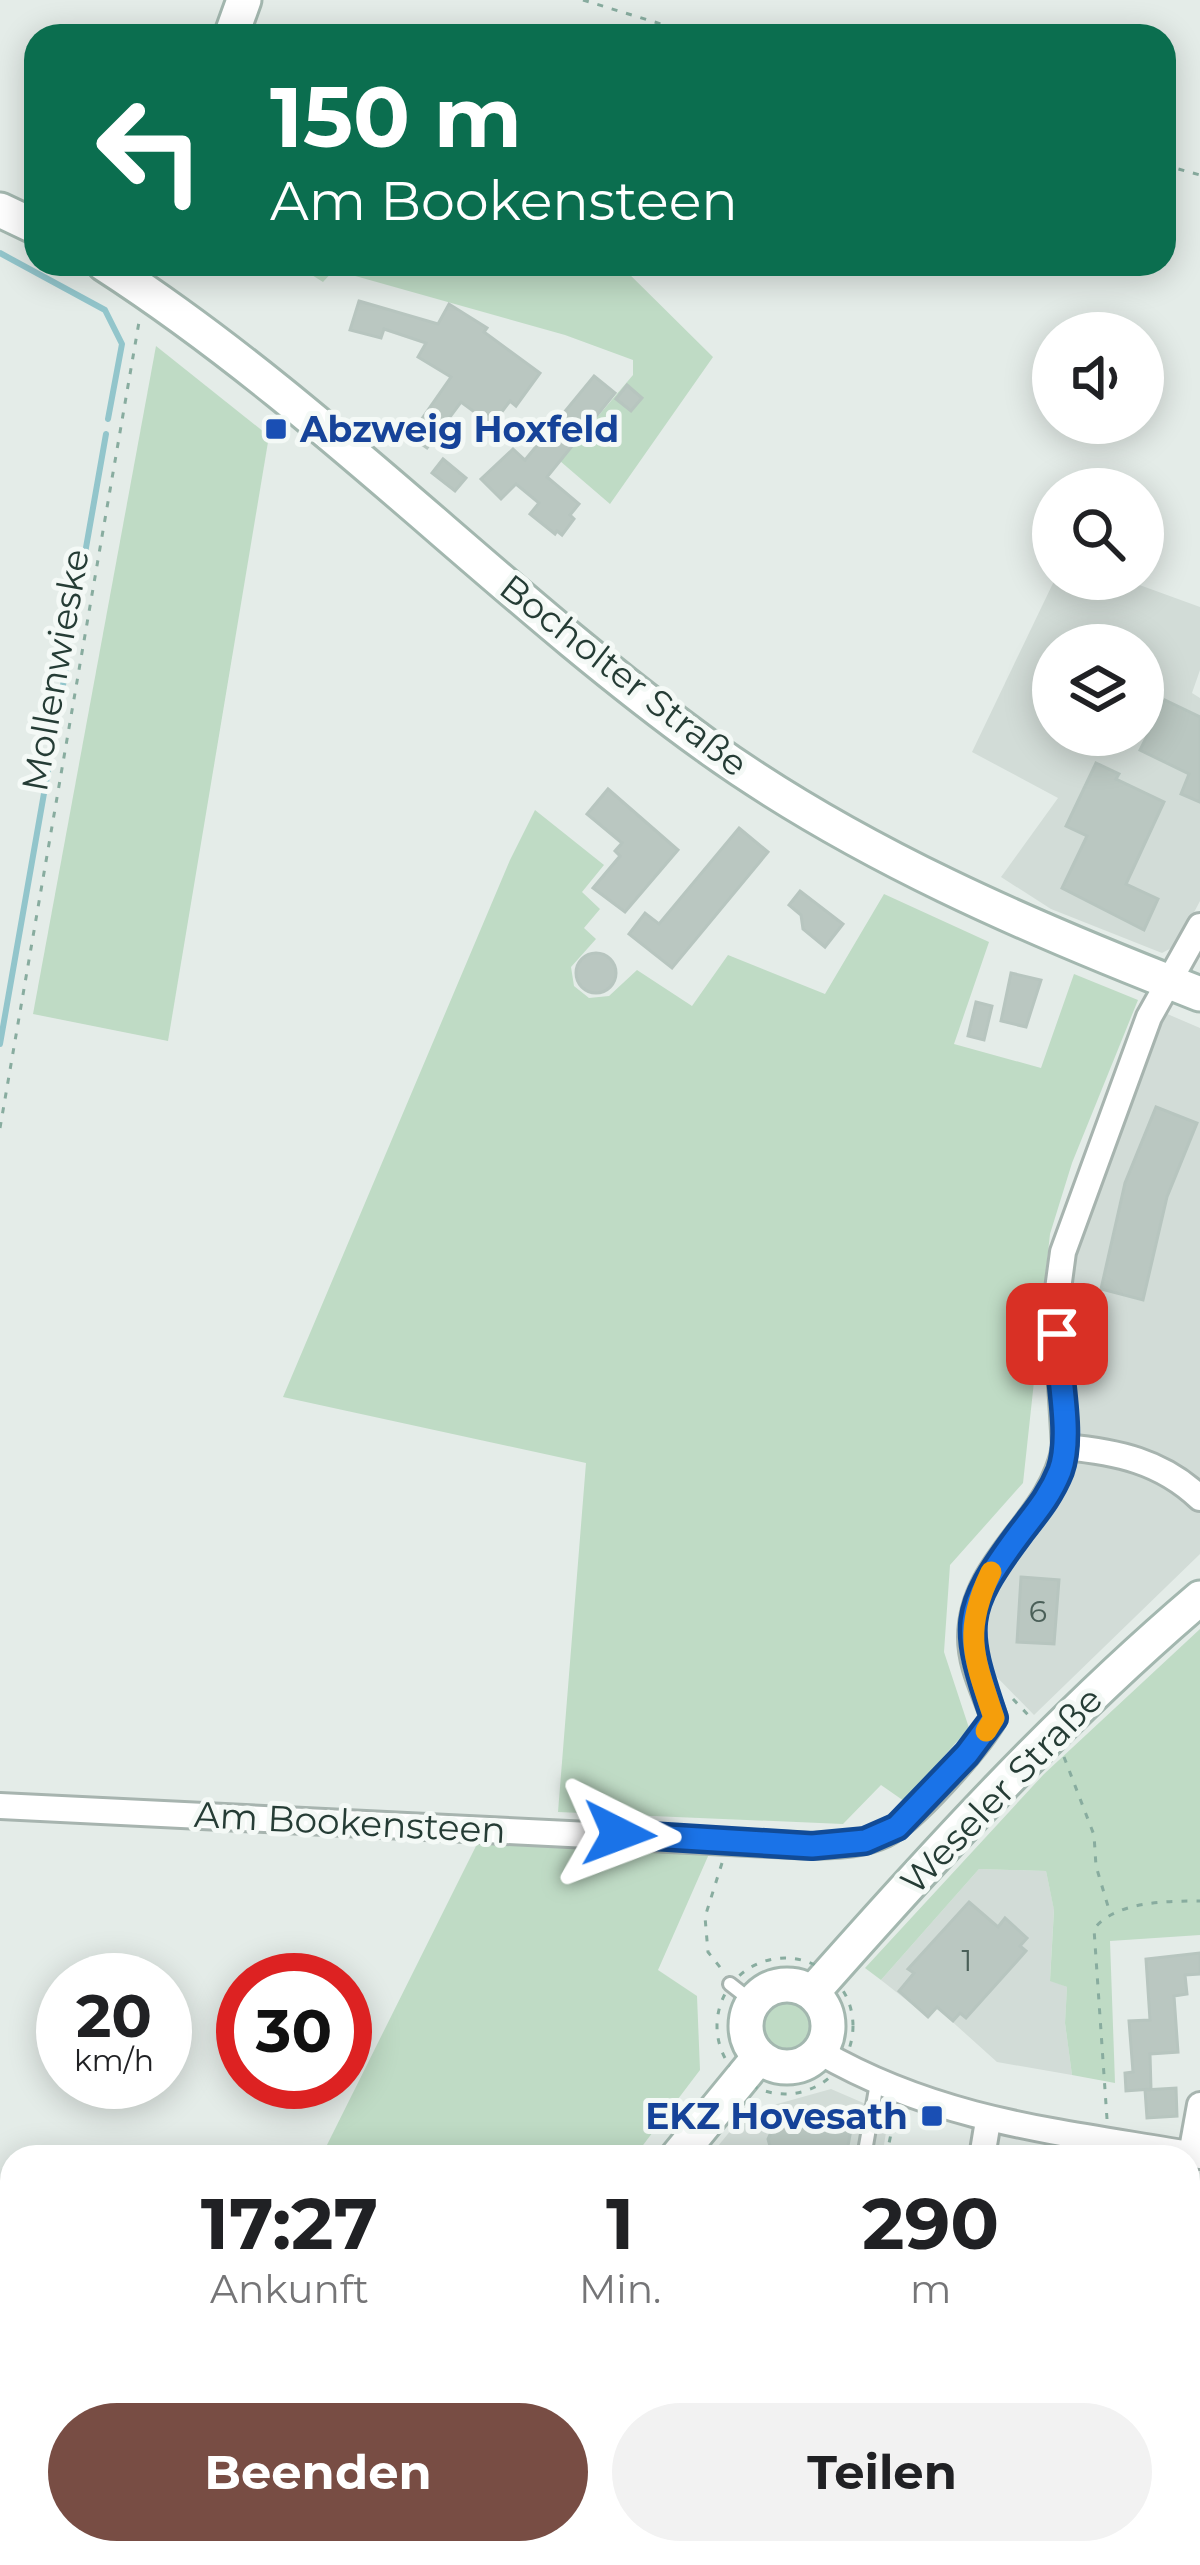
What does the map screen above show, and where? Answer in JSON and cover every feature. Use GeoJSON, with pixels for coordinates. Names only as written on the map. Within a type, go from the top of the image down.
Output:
{"type":"FeatureCollection","features":[{"type":"Feature","properties":{"kind":"main road","name":"Bocholter Straße"},"geometry":{"type":"LineString","coordinates":[[151,278],[295,406],[633,690],[744,771],[895,860],[1200,994]]}},
{"type":"Feature","properties":{"kind":"main road","name":"Weseler Straße"},"geometry":{"type":"LineString","coordinates":[[821,1983],[1050,1736],[1200,1598]]}},
{"type":"Feature","properties":{"kind":"main road"},"geometry":{"type":"LineString","coordinates":[[687,2145],[750,2068],[742,1993],[821,1983],[831,2058],[784,2068],[750,2068]]}},
{"type":"Feature","properties":{"kind":"street","name":"Am Bookensteen"},"geometry":{"type":"LineString","coordinates":[[0,1806],[846,1845],[884,1834],[920,1804],[994,1718],[975,1664],[971,1637],[976,1603],[991,1572],[1044,1506],[1061,1468],[1065,1447],[1056,1304],[1063,1252],[1157,998],[1200,926]]}},
{"type":"Feature","properties":{"kind":"street"},"geometry":{"type":"LineString","coordinates":[[1065,1447],[1112,1451],[1153,1463],[1200,1498]]}},
{"type":"Feature","properties":{"kind":"street"},"geometry":{"type":"LineString","coordinates":[[831,2058],[889,2087],[988,2121],[1138,2145]]}},
{"type":"Feature","properties":{"kind":"street"},"geometry":{"type":"LineString","coordinates":[[1196,2145],[1200,2104]]}},
{"type":"Feature","properties":{"kind":"street"},"geometry":{"type":"LineString","coordinates":[[984,2145],[988,2121]]}},
{"type":"Feature","properties":{"kind":"lane"},"geometry":{"type":"LineString","coordinates":[[868,2145],[889,2087]]}},
{"type":"Feature","properties":{"kind":"path"},"geometry":{"type":"LineString","coordinates":[[583,0],[661,24]]}},
{"type":"Feature","properties":{"kind":"path","name":"Mollenwieske"},"geometry":{"type":"LineString","coordinates":[[0,1128],[151,278]]}},
{"type":"Feature","properties":{"kind":"path"},"geometry":{"type":"LineString","coordinates":[[1012,1698],[1050,1736],[1071,1768],[1094,1835],[1096,1866],[1110,1914]]}},
{"type":"Feature","properties":{"kind":"path"},"geometry":{"type":"LineString","coordinates":[[735,1840],[721,1865],[705,1917],[708,1952],[742,1993]]}},
{"type":"Feature","properties":{"kind":"path"},"geometry":{"type":"LineString","coordinates":[[1109,2140],[1094,1929],[1110,1914],[1167,1901],[1200,1901]]}},
{"type":"Feature","properties":{"kind":"path"},"geometry":{"type":"LineString","coordinates":[[786,1957],[816,1965],[821,1983],[841,1986],[853,2017],[854,2033],[831,2058],[829,2079],[795,2094],[758,2089],[750,2068],[723,2055],[716,2026],[718,2011],[742,1993],[754,1964],[786,1957]]}},
{"type":"Feature","properties":{"kind":"path"},"geometry":{"type":"LineString","coordinates":[[887,2145],[889,2087]]}},
{"type":"Feature","properties":{"kind":"shaded area"},"geometry":{"type":"Polygon","coordinates":[[[1164,594],[1200,607],[1200,670],[1192,693],[1200,698],[1200,901],[1177,945],[1162,953],[1051,909],[1001,877],[1058,798],[972,752],[1032,627],[1032,756],[1164,756],[1164,624],[1033,624],[1045,600],[1164,600],[1164,594]]]}},
{"type":"Feature","properties":{"kind":"shaded area"},"geometry":{"type":"Polygon","coordinates":[[[1165,1013],[1200,1028],[1200,1554],[1034,1715],[988,1668],[982,1624],[994,1586],[1071,1481],[1078,1426],[1069,1295],[1075,1254],[1165,1013]]]}},
{"type":"Feature","properties":{"kind":"shaded area"},"geometry":{"type":"Polygon","coordinates":[[[979,1869],[1046,1871],[1054,1909],[1050,1980],[1067,1987],[1065,2023],[1072,2075],[997,2062],[937,2008],[928,2017],[881,1980],[979,1869]]]}},
{"type":"Feature","properties":{"kind":"shaded area"},"geometry":{"type":"Polygon","coordinates":[[[831,2089],[889,2114],[884,2145],[719,2145],[745,2113],[831,2089]]]}},
{"type":"Feature","properties":{"kind":"green space"},"geometry":{"type":"Polygon","coordinates":[[[355,276],[631,276],[713,357],[610,504],[560,461],[633,375],[633,360],[565,335],[355,276]]]}},
{"type":"Feature","properties":{"kind":"green space"},"geometry":{"type":"Polygon","coordinates":[[[156,346],[269,436],[168,1041],[33,1014],[156,346]]]}},
{"type":"Feature","properties":{"kind":"green space"},"geometry":{"type":"Polygon","coordinates":[[[535,810],[604,865],[582,892],[600,909],[584,928],[596,939],[571,967],[574,986],[589,998],[609,996],[637,970],[692,1006],[728,955],[825,994],[884,894],[989,942],[954,1044],[1041,1068],[1074,974],[1138,1000],[1072,1163],[1050,1234],[1023,1483],[950,1565],[944,1652],[969,1728],[904,1801],[881,1785],[843,1824],[558,1812],[586,1463],[283,1397],[535,810]]]}},
{"type":"Feature","properties":{"kind":"green space"},"geometry":{"type":"Polygon","coordinates":[[[1200,1629],[1200,1935],[1110,1941],[1115,2083],[1072,2075],[1065,2023],[1067,1987],[1050,1981],[1054,1910],[1046,1871],[979,1869],[881,1980],[865,1968],[1044,1774],[1200,1629]]]}},
{"type":"Feature","properties":{"kind":"green space"},"geometry":{"type":"Polygon","coordinates":[[[479,1840],[709,1854],[658,1970],[697,1996],[700,2070],[643,2145],[327,2145],[345,2109],[372,2109],[372,2055],[479,1840]]]}},
{"type":"Feature","properties":{"kind":"green space"},"geometry":{"type":"Polygon","coordinates":[[[785,2001],[804,2008],[811,2027],[804,2046],[785,2053],[766,2046],[759,2027],[766,2008],[785,2001]]]}},
{"type":"Feature","properties":{"kind":"building"},"geometry":{"type":"Polygon","coordinates":[[[359,301],[438,324],[449,304],[487,328],[484,332],[540,373],[516,406],[510,401],[492,425],[461,402],[427,448],[410,436],[451,377],[418,357],[426,343],[384,329],[381,338],[350,330],[359,301]]]}},
{"type":"Feature","properties":{"kind":"building"},"geometry":{"type":"Polygon","coordinates":[[[594,376],[615,393],[547,477],[579,504],[562,535],[555,534],[530,514],[539,503],[516,484],[501,499],[481,479],[513,449],[525,460],[594,376]]]}},
{"type":"Feature","properties":{"kind":"building"},"geometry":{"type":"Polygon","coordinates":[[[627,385],[642,398],[631,411],[616,399],[627,385]]]}},
{"type":"Feature","properties":{"kind":"building"},"geometry":{"type":"Polygon","coordinates":[[[443,459],[466,478],[455,491],[432,473],[443,459]]]}},
{"type":"Feature","properties":{"kind":"building"},"geometry":{"type":"Polygon","coordinates":[[[1164,702],[1200,717],[1200,802],[1181,794],[1189,774],[1152,756],[1164,756],[1164,702]]]}},
{"type":"Feature","properties":{"kind":"building"},"geometry":{"type":"Polygon","coordinates":[[[1096,763],[1119,774],[1116,779],[1164,802],[1126,884],[1158,899],[1144,930],[1062,888],[1087,836],[1066,826],[1096,763]]]}},
{"type":"Feature","properties":{"kind":"building"},"geometry":{"type":"Polygon","coordinates":[[[608,789],[678,850],[625,912],[593,888],[620,856],[615,851],[622,843],[587,814],[608,789]]]}},
{"type":"Feature","properties":{"kind":"building"},"geometry":{"type":"Polygon","coordinates":[[[739,828],[768,852],[672,968],[629,934],[645,913],[659,924],[739,828]]]}},
{"type":"Feature","properties":{"kind":"building"},"geometry":{"type":"Polygon","coordinates":[[[800,891],[843,924],[825,947],[803,929],[801,915],[789,905],[800,891]]]}},
{"type":"Feature","properties":{"kind":"building"},"geometry":{"type":"Polygon","coordinates":[[[596,953],[610,959],[616,973],[610,987],[596,993],[582,987],[576,973],[582,959],[596,953]]]}},
{"type":"Feature","properties":{"kind":"building"},"geometry":{"type":"Polygon","coordinates":[[[1011,973],[1041,980],[1026,1027],[1001,1021],[1011,973]]]}},
{"type":"Feature","properties":{"kind":"building"},"geometry":{"type":"Polygon","coordinates":[[[976,1002],[992,1006],[984,1040],[968,1036],[976,1002]]]}},
{"type":"Feature","properties":{"kind":"building"},"geometry":{"type":"Polygon","coordinates":[[[1156,1107],[1197,1123],[1167,1197],[1143,1300],[1101,1289],[1125,1183],[1156,1107]]]}},
{"type":"Feature","properties":{"kind":"building"},"geometry":{"type":"Polygon","coordinates":[[[1021,1577],[1059,1580],[1054,1644],[1017,1642],[1021,1577]]]}},
{"type":"Feature","properties":{"kind":"building"},"geometry":{"type":"Polygon","coordinates":[[[969,1902],[998,1927],[1005,1918],[1027,1938],[1020,1946],[1026,1951],[966,2018],[960,2013],[953,2021],[937,2007],[928,2017],[899,1991],[914,1973],[908,1969],[969,1902]]]}},
{"type":"Feature","properties":{"kind":"building"},"geometry":{"type":"Polygon","coordinates":[[[1200,1953],[1200,1974],[1185,1975],[1187,1994],[1174,1996],[1178,2052],[1150,2054],[1151,2089],[1126,2091],[1125,2073],[1133,2072],[1129,2021],[1150,2020],[1146,1959],[1200,1953]]]}},
{"type":"Feature","properties":{"kind":"building"},"geometry":{"type":"Polygon","coordinates":[[[1176,2088],[1177,2116],[1147,2118],[1145,2090],[1176,2088]]]}},
{"type":"Feature","properties":{"kind":"building"},"geometry":{"type":"Polygon","coordinates":[[[815,2117],[852,2124],[848,2145],[770,2145],[774,2126],[787,2120],[814,2125],[815,2117]]]}},
{"type":"Feature","properties":{"kind":"waterway"},"geometry":{"type":"LineString","coordinates":[[0,253],[24,266]]}},
{"type":"Feature","properties":{"kind":"waterway"},"geometry":{"type":"LineString","coordinates":[[42,276],[105,310],[122,344],[108,419]]}},
{"type":"Feature","properties":{"kind":"waterway"},"geometry":{"type":"LineString","coordinates":[[68,650],[106,434]]}},
{"type":"Feature","properties":{"kind":"waterway"},"geometry":{"type":"LineString","coordinates":[[0,1044],[66,668]]}},
{"type":"Feature","properties":{"kind":"slow traffic"},"geometry":{"type":"LineString","coordinates":[[986,1731],[994,1718],[981,1689],[971,1637],[976,1603],[991,1572]]}},
{"type":"Feature","properties":{"kind":"place","name":"Abzweig Hoxfeld"},"geometry":{"type":"Point","coordinates":[276,429]}},
{"type":"Feature","properties":{"kind":"place","name":"EKZ Hovesath"},"geometry":{"type":"Point","coordinates":[932,2116]}},
{"type":"Feature","properties":{"kind":"route"},"geometry":{"type":"LineString","coordinates":[[619,1834],[812,1846],[865,1841],[897,1827],[967,1754],[994,1718],[975,1664],[971,1637],[976,1603],[991,1572],[1044,1506],[1061,1468],[1065,1447],[1057,1334]]}}]}
